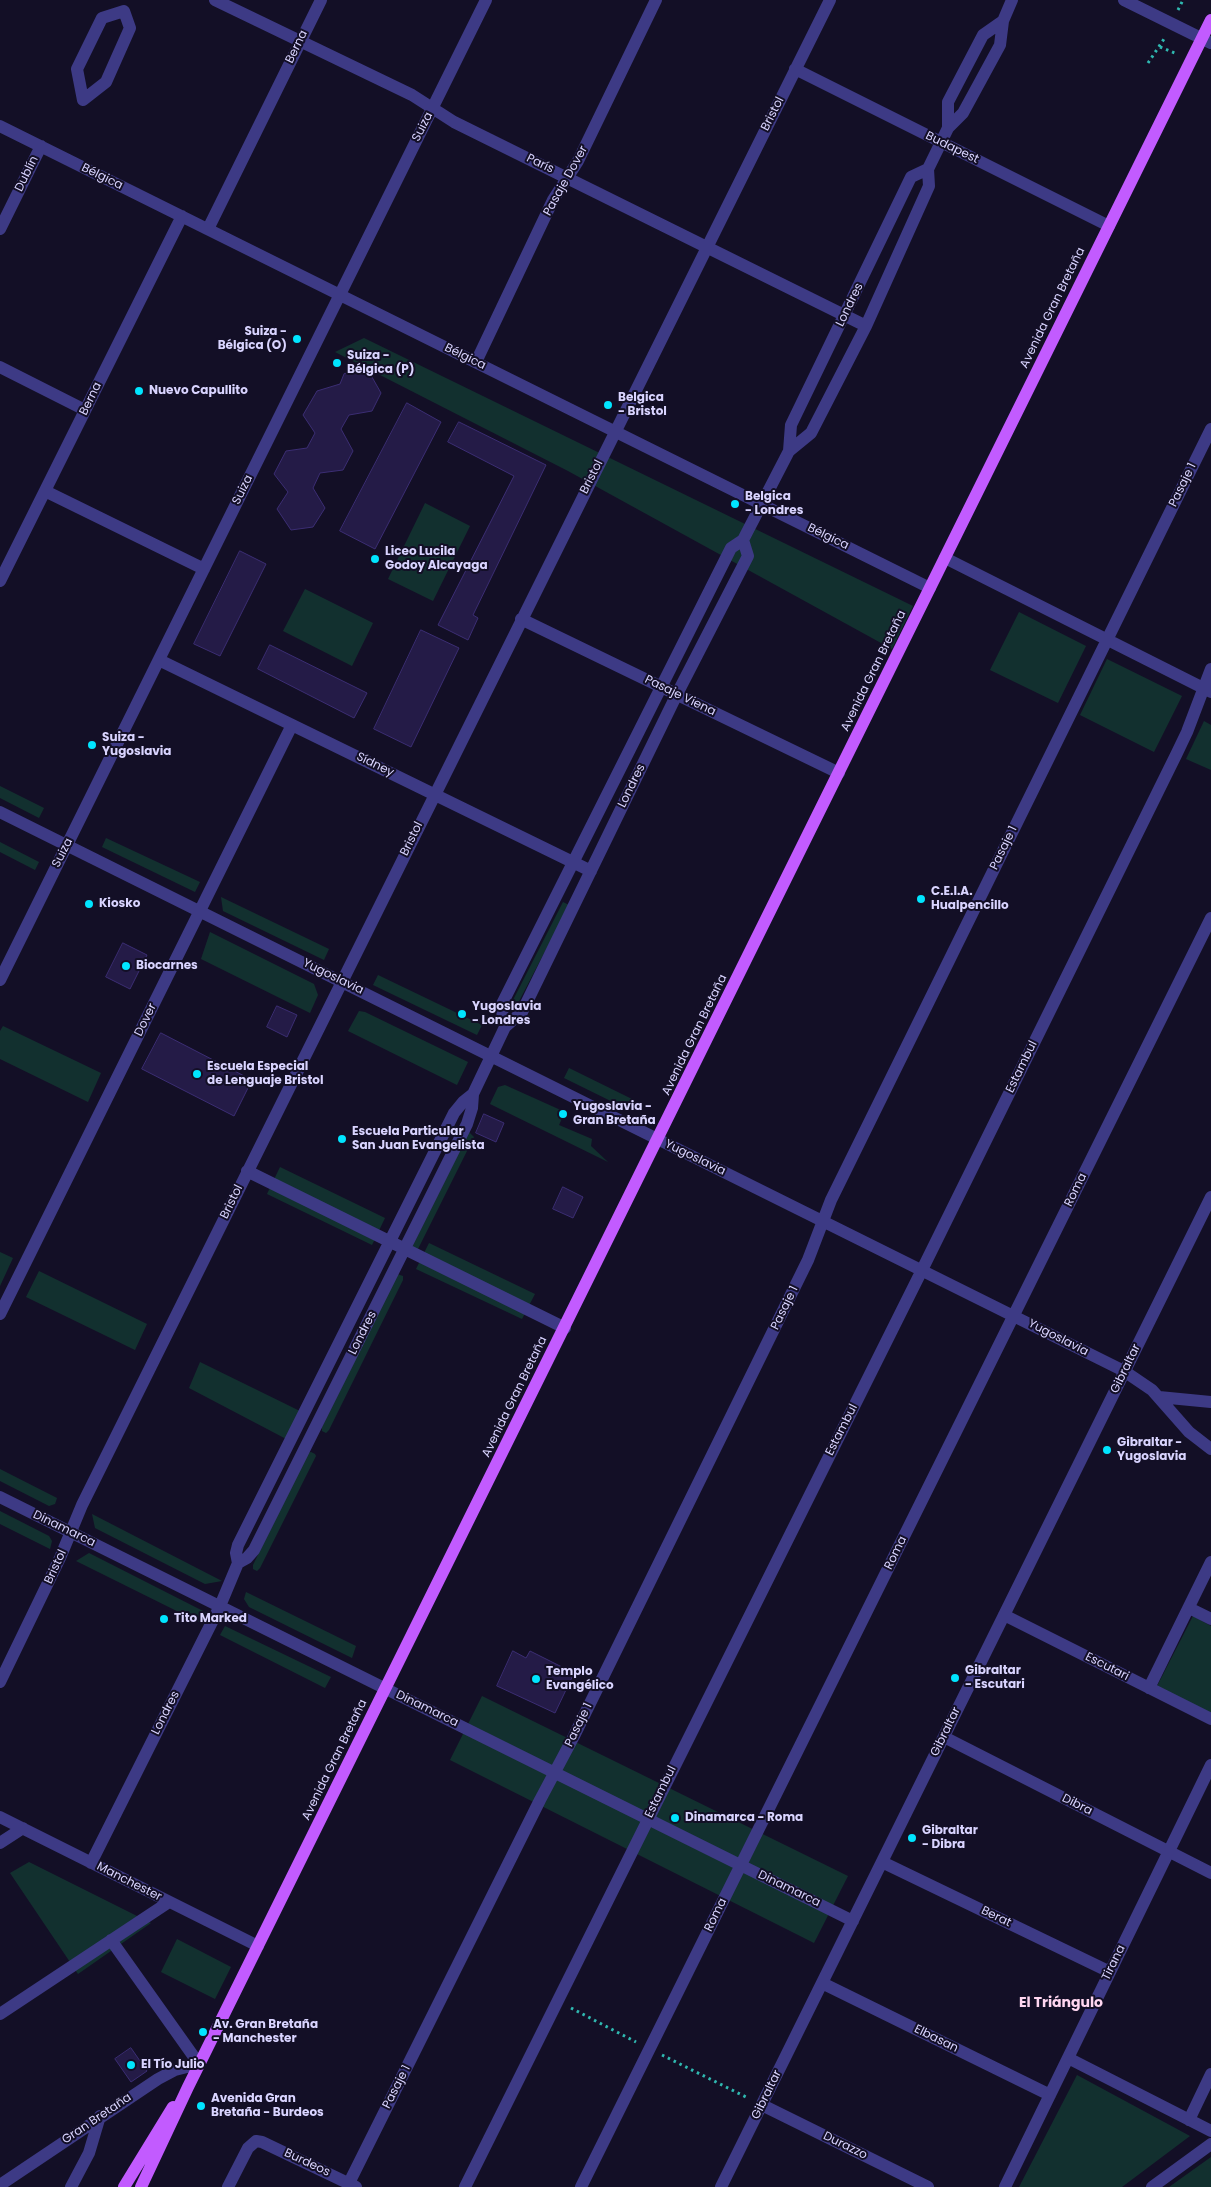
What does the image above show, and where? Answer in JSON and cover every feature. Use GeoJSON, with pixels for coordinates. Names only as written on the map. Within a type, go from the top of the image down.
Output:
{"type":"FeatureCollection","features":[{"type":"Feature","properties":{"kind":"main road","name":"Avenida Gran Bretaña"},"geometry":{"type":"LineString","coordinates":[[141,2187],[199,2064],[930,588],[1110,226],[1206,41],[1211,20]]}},
{"type":"Feature","properties":{"kind":"main road","name":"Avenida Gran Bretaña"},"geometry":{"type":"LineString","coordinates":[[124,2187],[170,2110],[188,2087]]}},
{"type":"Feature","properties":{"kind":"street","name":"París"},"geometry":{"type":"LineString","coordinates":[[215,0],[412,95],[454,122],[866,326]]}},
{"type":"Feature","properties":{"kind":"street","name":"Berna"},"geometry":{"type":"LineString","coordinates":[[208,229],[321,0]]}},
{"type":"Feature","properties":{"kind":"street","name":"Suiza"},"geometry":{"type":"LineString","coordinates":[[0,980],[486,0]]}},
{"type":"Feature","properties":{"kind":"street","name":"Pasaje Dover"},"geometry":{"type":"LineString","coordinates":[[476,362],[554,200],[578,161],[654,0]]}},
{"type":"Feature","properties":{"kind":"street","name":"Bristol"},"geometry":{"type":"LineString","coordinates":[[0,1682],[60,1558],[86,1496],[830,0]]}},
{"type":"Feature","properties":{"kind":"street","name":"Londres"},"geometry":{"type":"LineString","coordinates":[[505,1027],[501,1006],[660,686],[731,548],[743,540],[789,451],[811,433],[866,326],[929,186],[928,169],[948,128],[963,113],[1000,45],[1002,21],[1012,0]]}},
{"type":"Feature","properties":{"kind":"street"},"geometry":{"type":"LineString","coordinates":[[1124,0],[1206,41]]}},
{"type":"Feature","properties":{"kind":"street"},"geometry":{"type":"LineString","coordinates":[[127,6],[130,28],[106,82],[83,100],[77,69],[102,18],[127,6]]}},
{"type":"Feature","properties":{"kind":"street","name":"Londres"},"geometry":{"type":"LineString","coordinates":[[948,128],[948,102],[983,35],[1002,21]]}},
{"type":"Feature","properties":{"kind":"street","name":"Budapest"},"geometry":{"type":"LineString","coordinates":[[796,70],[1110,226]]}},
{"type":"Feature","properties":{"kind":"street","name":"Bélgica"},"geometry":{"type":"LineString","coordinates":[[0,126],[930,588]]}},
{"type":"Feature","properties":{"kind":"street","name":"Dublín"},"geometry":{"type":"LineString","coordinates":[[0,229],[41,146]]}},
{"type":"Feature","properties":{"kind":"street","name":"Londres"},"geometry":{"type":"LineString","coordinates":[[789,451],[791,425],[911,177],[928,169]]}},
{"type":"Feature","properties":{"kind":"street","name":"Berna"},"geometry":{"type":"LineString","coordinates":[[1,575],[182,216]]}},
{"type":"Feature","properties":{"kind":"street"},"geometry":{"type":"LineString","coordinates":[[0,367],[85,410]]}},
{"type":"Feature","properties":{"kind":"street","name":"Pasaje 1"},"geometry":{"type":"LineString","coordinates":[[352,2185],[812,1253],[831,1200],[1211,429]]}},
{"type":"Feature","properties":{"kind":"street"},"geometry":{"type":"LineString","coordinates":[[45,491],[204,569]]}},
{"type":"Feature","properties":{"kind":"street","name":"Londres"},"geometry":{"type":"LineString","coordinates":[[238,1563],[247,1558],[254,1550],[468,1124],[473,1094],[505,1027],[522,1012],[677,694],[748,556],[743,540]]}},
{"type":"Feature","properties":{"kind":"street"},"geometry":{"type":"LineString","coordinates":[[945,558],[1208,690]]}},
{"type":"Feature","properties":{"kind":"street","name":"Pasaje Viena"},"geometry":{"type":"LineString","coordinates":[[522,619],[839,773]]}},
{"type":"Feature","properties":{"kind":"street","name":"Sídney"},"geometry":{"type":"LineString","coordinates":[[159,660],[591,871]]}},
{"type":"Feature","properties":{"kind":"street","name":"Estambul"},"geometry":{"type":"LineString","coordinates":[[465,2187],[922,1270],[1208,690],[1211,669]]}},
{"type":"Feature","properties":{"kind":"street","name":"Dover"},"geometry":{"type":"LineString","coordinates":[[0,1314],[292,725]]}},
{"type":"Feature","properties":{"kind":"street","name":"Yugoslavia"},"geometry":{"type":"LineString","coordinates":[[0,812],[1124,1371],[1159,1397],[1189,1432],[1211,1449]]}},
{"type":"Feature","properties":{"kind":"street","name":"Roma"},"geometry":{"type":"LineString","coordinates":[[581,2187],[1211,918]]}},
{"type":"Feature","properties":{"kind":"street","name":"Londres"},"geometry":{"type":"LineString","coordinates":[[91,1863],[220,1606],[238,1563],[236,1553],[238,1545],[389,1240],[454,1113],[473,1094]]}},
{"type":"Feature","properties":{"kind":"street"},"geometry":{"type":"LineString","coordinates":[[247,1171],[565,1328]]}},
{"type":"Feature","properties":{"kind":"street","name":"Gibraltar"},"geometry":{"type":"LineString","coordinates":[[721,2187],[1211,1197]]}},
{"type":"Feature","properties":{"kind":"street"},"geometry":{"type":"LineString","coordinates":[[1159,1397],[1211,1402]]}},
{"type":"Feature","properties":{"kind":"street","name":"Dinamarca"},"geometry":{"type":"LineString","coordinates":[[0,1497],[853,1921]]}},
{"type":"Feature","properties":{"kind":"street"},"geometry":{"type":"LineString","coordinates":[[1149,1688],[1211,1562]]}},
{"type":"Feature","properties":{"kind":"street"},"geometry":{"type":"LineString","coordinates":[[1189,1608],[1211,1619]]}},
{"type":"Feature","properties":{"kind":"street","name":"Escutari"},"geometry":{"type":"LineString","coordinates":[[1004,1615],[1211,1719]]}},
{"type":"Feature","properties":{"kind":"street","name":"Dibra"},"geometry":{"type":"LineString","coordinates":[[944,1737],[1211,1873]]}},
{"type":"Feature","properties":{"kind":"street","name":"Tirana"},"geometry":{"type":"LineString","coordinates":[[1005,2187],[1211,1765]]}},
{"type":"Feature","properties":{"kind":"street","name":"Manchester"},"geometry":{"type":"LineString","coordinates":[[0,1817],[258,1946]]}},
{"type":"Feature","properties":{"kind":"street"},"geometry":{"type":"LineString","coordinates":[[0,1843],[22,1828]]}},
{"type":"Feature","properties":{"kind":"street","name":"Berat"},"geometry":{"type":"LineString","coordinates":[[882,1862],[1110,1972]]}},
{"type":"Feature","properties":{"kind":"street"},"geometry":{"type":"LineString","coordinates":[[0,2014],[169,1902]]}},
{"type":"Feature","properties":{"kind":"street"},"geometry":{"type":"LineString","coordinates":[[111,1940],[199,2064]]}},
{"type":"Feature","properties":{"kind":"street","name":"Elbasan"},"geometry":{"type":"LineString","coordinates":[[822,1983],[1050,2095]]}},
{"type":"Feature","properties":{"kind":"street"},"geometry":{"type":"LineString","coordinates":[[1068,2058],[1211,2131]]}},
{"type":"Feature","properties":{"kind":"street","name":"Gran Bretaña"},"geometry":{"type":"LineString","coordinates":[[0,2185],[158,2078],[175,2070],[199,2064]]}},
{"type":"Feature","properties":{"kind":"street"},"geometry":{"type":"LineString","coordinates":[[1189,2120],[1211,2074]]}},
{"type":"Feature","properties":{"kind":"street","name":"Durazzo"},"geometry":{"type":"LineString","coordinates":[[762,2106],[928,2187]]}},
{"type":"Feature","properties":{"kind":"street"},"geometry":{"type":"LineString","coordinates":[[71,2187],[89,2153],[100,2116]]}},
{"type":"Feature","properties":{"kind":"street","name":"Burdeos"},"geometry":{"type":"LineString","coordinates":[[228,2187],[248,2148],[256,2141],[262,2142],[352,2185]]}},
{"type":"Feature","properties":{"kind":"street"},"geometry":{"type":"LineString","coordinates":[[1152,2187],[1211,2144]]}},
{"type":"Feature","properties":{"kind":"street"},"geometry":{"type":"LineString","coordinates":[[898,2187],[904,2175]]}},
{"type":"Feature","properties":{"kind":"green space"},"geometry":{"type":"Polygon","coordinates":[[[364,338],[913,606],[892,649],[568,471],[335,352],[364,338]]]}},
{"type":"Feature","properties":{"kind":"green space"},"geometry":{"type":"Polygon","coordinates":[[[425,503],[470,526],[433,601],[388,579],[425,503]]]}},
{"type":"Feature","properties":{"kind":"green space"},"geometry":{"type":"Polygon","coordinates":[[[305,589],[373,623],[352,666],[283,631],[305,589]]]}},
{"type":"Feature","properties":{"kind":"green space"},"geometry":{"type":"Polygon","coordinates":[[[1019,612],[1086,646],[1058,703],[990,670],[1019,612]]]}},
{"type":"Feature","properties":{"kind":"green space"},"geometry":{"type":"Polygon","coordinates":[[[1107,659],[1182,696],[1154,752],[1080,715],[1107,659]]]}},
{"type":"Feature","properties":{"kind":"green space"},"geometry":{"type":"Polygon","coordinates":[[[1204,721],[1211,725],[1211,770],[1186,759],[1204,721]]]}},
{"type":"Feature","properties":{"kind":"green space"},"geometry":{"type":"Polygon","coordinates":[[[0,786],[44,808],[39,818],[0,798],[0,786]]]}},
{"type":"Feature","properties":{"kind":"green space"},"geometry":{"type":"Polygon","coordinates":[[[106,838],[200,882],[195,892],[102,847],[106,838]]]}},
{"type":"Feature","properties":{"kind":"green space"},"geometry":{"type":"Polygon","coordinates":[[[0,842],[39,862],[35,870],[0,852],[0,842]]]}},
{"type":"Feature","properties":{"kind":"green space"},"geometry":{"type":"Polygon","coordinates":[[[221,897],[329,949],[324,960],[223,911],[221,897]]]}},
{"type":"Feature","properties":{"kind":"green space"},"geometry":{"type":"Polygon","coordinates":[[[563,902],[569,905],[516,1007],[511,1004],[563,902]]]}},
{"type":"Feature","properties":{"kind":"green space"},"geometry":{"type":"Polygon","coordinates":[[[210,932],[314,984],[318,995],[310,1013],[201,959],[210,932]]]}},
{"type":"Feature","properties":{"kind":"green space"},"geometry":{"type":"Polygon","coordinates":[[[378,975],[482,1025],[477,1035],[373,985],[378,975]]]}},
{"type":"Feature","properties":{"kind":"green space"},"geometry":{"type":"Polygon","coordinates":[[[359,1011],[365,1012],[468,1062],[457,1085],[348,1031],[359,1011]]]}},
{"type":"Feature","properties":{"kind":"green space"},"geometry":{"type":"Polygon","coordinates":[[[3,1026],[101,1073],[88,1102],[0,1059],[0,1031],[3,1026]]]}},
{"type":"Feature","properties":{"kind":"green space"},"geometry":{"type":"Polygon","coordinates":[[[569,1068],[632,1099],[627,1109],[564,1078],[569,1068]]]}},
{"type":"Feature","properties":{"kind":"green space"},"geometry":{"type":"Polygon","coordinates":[[[505,1085],[565,1112],[559,1125],[592,1139],[591,1146],[608,1162],[490,1104],[498,1087],[505,1085]]]}},
{"type":"Feature","properties":{"kind":"green space"},"geometry":{"type":"Polygon","coordinates":[[[469,1132],[474,1137],[417,1251],[409,1253],[469,1132]]]}},
{"type":"Feature","properties":{"kind":"green space"},"geometry":{"type":"Polygon","coordinates":[[[280,1167],[385,1218],[372,1245],[267,1194],[280,1167]]]}},
{"type":"Feature","properties":{"kind":"green space"},"geometry":{"type":"Polygon","coordinates":[[[429,1243],[535,1294],[522,1319],[416,1269],[429,1243]]]}},
{"type":"Feature","properties":{"kind":"green space"},"geometry":{"type":"Polygon","coordinates":[[[0,1252],[13,1258],[0,1286],[0,1252]]]}},
{"type":"Feature","properties":{"kind":"green space"},"geometry":{"type":"Polygon","coordinates":[[[39,1271],[147,1324],[135,1350],[26,1297],[39,1271]]]}},
{"type":"Feature","properties":{"kind":"green space"},"geometry":{"type":"Polygon","coordinates":[[[397,1274],[403,1276],[403,1280],[326,1433],[322,1431],[322,1427],[397,1274]]]}},
{"type":"Feature","properties":{"kind":"green space"},"geometry":{"type":"Polygon","coordinates":[[[200,1362],[304,1413],[290,1441],[189,1388],[200,1362]]]}},
{"type":"Feature","properties":{"kind":"green space"},"geometry":{"type":"Polygon","coordinates":[[[311,1452],[316,1456],[257,1571],[253,1569],[253,1565],[308,1453],[311,1452]]]}},
{"type":"Feature","properties":{"kind":"green space"},"geometry":{"type":"Polygon","coordinates":[[[0,1469],[57,1498],[55,1504],[49,1506],[0,1481],[0,1469]]]}},
{"type":"Feature","properties":{"kind":"green space"},"geometry":{"type":"Polygon","coordinates":[[[0,1511],[49,1536],[52,1541],[50,1549],[0,1524],[0,1511]]]}},
{"type":"Feature","properties":{"kind":"green space"},"geometry":{"type":"Polygon","coordinates":[[[92,1514],[222,1581],[205,1584],[95,1528],[92,1514]]]}},
{"type":"Feature","properties":{"kind":"green space"},"geometry":{"type":"Polygon","coordinates":[[[89,1553],[207,1613],[209,1627],[76,1561],[89,1553]]]}},
{"type":"Feature","properties":{"kind":"green space"},"geometry":{"type":"Polygon","coordinates":[[[246,1592],[356,1646],[352,1658],[249,1607],[244,1599],[246,1592]]]}},
{"type":"Feature","properties":{"kind":"green space"},"geometry":{"type":"Polygon","coordinates":[[[1193,1616],[1211,1626],[1211,1713],[1157,1686],[1193,1616]]]}},
{"type":"Feature","properties":{"kind":"green space"},"geometry":{"type":"Polygon","coordinates":[[[225,1626],[331,1677],[325,1688],[220,1635],[225,1626]]]}},
{"type":"Feature","properties":{"kind":"green space"},"geometry":{"type":"Polygon","coordinates":[[[482,1696],[848,1876],[814,1943],[450,1760],[482,1696]]]}},
{"type":"Feature","properties":{"kind":"green space"},"geometry":{"type":"Polygon","coordinates":[[[29,1862],[151,1923],[78,1974],[10,1873],[29,1862]]]}},
{"type":"Feature","properties":{"kind":"green space"},"geometry":{"type":"Polygon","coordinates":[[[177,1939],[231,1967],[215,1999],[161,1972],[177,1939]]]}},
{"type":"Feature","properties":{"kind":"green space"},"geometry":{"type":"Polygon","coordinates":[[[1077,2075],[1190,2136],[1122,2187],[1019,2187],[1077,2075]]]}},
{"type":"Feature","properties":{"kind":"green space"},"geometry":{"type":"Polygon","coordinates":[[[1211,2157],[1211,2187],[1169,2187],[1211,2157]]]}},
{"type":"Feature","properties":{"kind":"building"},"geometry":{"type":"Polygon","coordinates":[[[368,370],[381,393],[372,411],[349,415],[341,429],[353,451],[343,470],[320,473],[313,488],[325,508],[313,527],[291,530],[277,509],[288,492],[274,474],[286,451],[307,448],[315,433],[303,415],[317,391],[340,384],[344,374],[368,370]]]}},
{"type":"Feature","properties":{"kind":"building"},"geometry":{"type":"Polygon","coordinates":[[[407,403],[441,422],[375,549],[340,531],[407,403]]]}},
{"type":"Feature","properties":{"kind":"building"},"geometry":{"type":"Polygon","coordinates":[[[459,422],[546,465],[473,615],[478,618],[468,640],[438,625],[514,476],[448,442],[459,422]]]}},
{"type":"Feature","properties":{"kind":"building"},"geometry":{"type":"Polygon","coordinates":[[[240,551],[266,564],[220,656],[194,644],[240,551]]]}},
{"type":"Feature","properties":{"kind":"building"},"geometry":{"type":"Polygon","coordinates":[[[421,630],[459,648],[411,747],[374,729],[421,630]]]}},
{"type":"Feature","properties":{"kind":"building"},"geometry":{"type":"Polygon","coordinates":[[[270,645],[367,693],[354,718],[258,669],[270,645]]]}},
{"type":"Feature","properties":{"kind":"building","name":"Biocarnes"},"geometry":{"type":"Polygon","coordinates":[[[123,943],[147,955],[130,989],[106,977],[123,943]]]}},
{"type":"Feature","properties":{"kind":"building"},"geometry":{"type":"Polygon","coordinates":[[[277,1006],[297,1015],[287,1037],[267,1027],[277,1006]]]}},
{"type":"Feature","properties":{"kind":"building","name":"Escuela Especial de Lenguaje Bristol"},"geometry":{"type":"Polygon","coordinates":[[[161,1033],[252,1080],[234,1116],[142,1069],[161,1033]]]}},
{"type":"Feature","properties":{"kind":"building"},"geometry":{"type":"Polygon","coordinates":[[[484,1114],[504,1123],[496,1142],[476,1133],[484,1114]]]}},
{"type":"Feature","properties":{"kind":"building"},"geometry":{"type":"Polygon","coordinates":[[[563,1187],[583,1197],[573,1218],[553,1209],[563,1187]]]}},
{"type":"Feature","properties":{"kind":"building","name":"Templo Evangélico"},"geometry":{"type":"Polygon","coordinates":[[[513,1651],[526,1658],[530,1651],[574,1673],[555,1713],[497,1686],[513,1651]]]}},
{"type":"Feature","properties":{"kind":"building","name":"El Tío Julio"},"geometry":{"type":"Polygon","coordinates":[[[131,2048],[147,2071],[131,2082],[115,2059],[131,2048]]]}},
{"type":"Feature","properties":{"kind":"place","name":"Suiza - Bélgica (O)"},"geometry":{"type":"Point","coordinates":[297,339]}},
{"type":"Feature","properties":{"kind":"place","name":"Suiza - Bélgica (P)"},"geometry":{"type":"Point","coordinates":[337,363]}},
{"type":"Feature","properties":{"kind":"place","name":"Nuevo Capullito"},"geometry":{"type":"Point","coordinates":[139,391]}},
{"type":"Feature","properties":{"kind":"place","name":"Belgica - Bristol"},"geometry":{"type":"Point","coordinates":[608,405]}},
{"type":"Feature","properties":{"kind":"place","name":"Belgica - Londres"},"geometry":{"type":"Point","coordinates":[735,504]}},
{"type":"Feature","properties":{"kind":"place","name":"Liceo Lucila Godoy Alcayaga"},"geometry":{"type":"Point","coordinates":[375,559]}},
{"type":"Feature","properties":{"kind":"place","name":"Suiza - Yugoslavia"},"geometry":{"type":"Point","coordinates":[92,745]}},
{"type":"Feature","properties":{"kind":"place","name":"C.E.I.A. Hualpencillo"},"geometry":{"type":"Point","coordinates":[921,899]}},
{"type":"Feature","properties":{"kind":"place","name":"Kiosko"},"geometry":{"type":"Point","coordinates":[89,904]}},
{"type":"Feature","properties":{"kind":"place","name":"Biocarnes"},"geometry":{"type":"Point","coordinates":[126,966]}},
{"type":"Feature","properties":{"kind":"place","name":"Yugoslavia - Londres"},"geometry":{"type":"Point","coordinates":[462,1014]}},
{"type":"Feature","properties":{"kind":"place","name":"Escuela Especial de Lenguaje Bristol"},"geometry":{"type":"Point","coordinates":[197,1074]}},
{"type":"Feature","properties":{"kind":"place","name":"Yugoslavia - Gran Bretaña"},"geometry":{"type":"Point","coordinates":[563,1114]}},
{"type":"Feature","properties":{"kind":"place","name":"Escuela Particular San Juan Evangelista"},"geometry":{"type":"Point","coordinates":[342,1139]}},
{"type":"Feature","properties":{"kind":"place","name":"Gibraltar - Yugoslavia"},"geometry":{"type":"Point","coordinates":[1107,1450]}},
{"type":"Feature","properties":{"kind":"place","name":"Tito Marked"},"geometry":{"type":"Point","coordinates":[164,1619]}},
{"type":"Feature","properties":{"kind":"place","name":"Gibraltar - Escutari"},"geometry":{"type":"Point","coordinates":[955,1678]}},
{"type":"Feature","properties":{"kind":"place","name":"Templo Evangélico"},"geometry":{"type":"Point","coordinates":[536,1679]}},
{"type":"Feature","properties":{"kind":"place","name":"Dinamarca - Roma"},"geometry":{"type":"Point","coordinates":[675,1818]}},
{"type":"Feature","properties":{"kind":"place","name":"Gibraltar - Dibra"},"geometry":{"type":"Point","coordinates":[912,1838]}},
{"type":"Feature","properties":{"kind":"place","name":"Av. Gran Bretaña - Manchester"},"geometry":{"type":"Point","coordinates":[203,2032]}},
{"type":"Feature","properties":{"kind":"place","name":"El Tío Julio"},"geometry":{"type":"Point","coordinates":[131,2065]}},
{"type":"Feature","properties":{"kind":"place","name":"Avenida Gran Bretaña - Burdeos"},"geometry":{"type":"Point","coordinates":[201,2106]}},
{"type":"Feature","properties":{"kind":"district","name":"El Triángulo"},"geometry":{"type":"Point","coordinates":[1061,2003]}}]}
